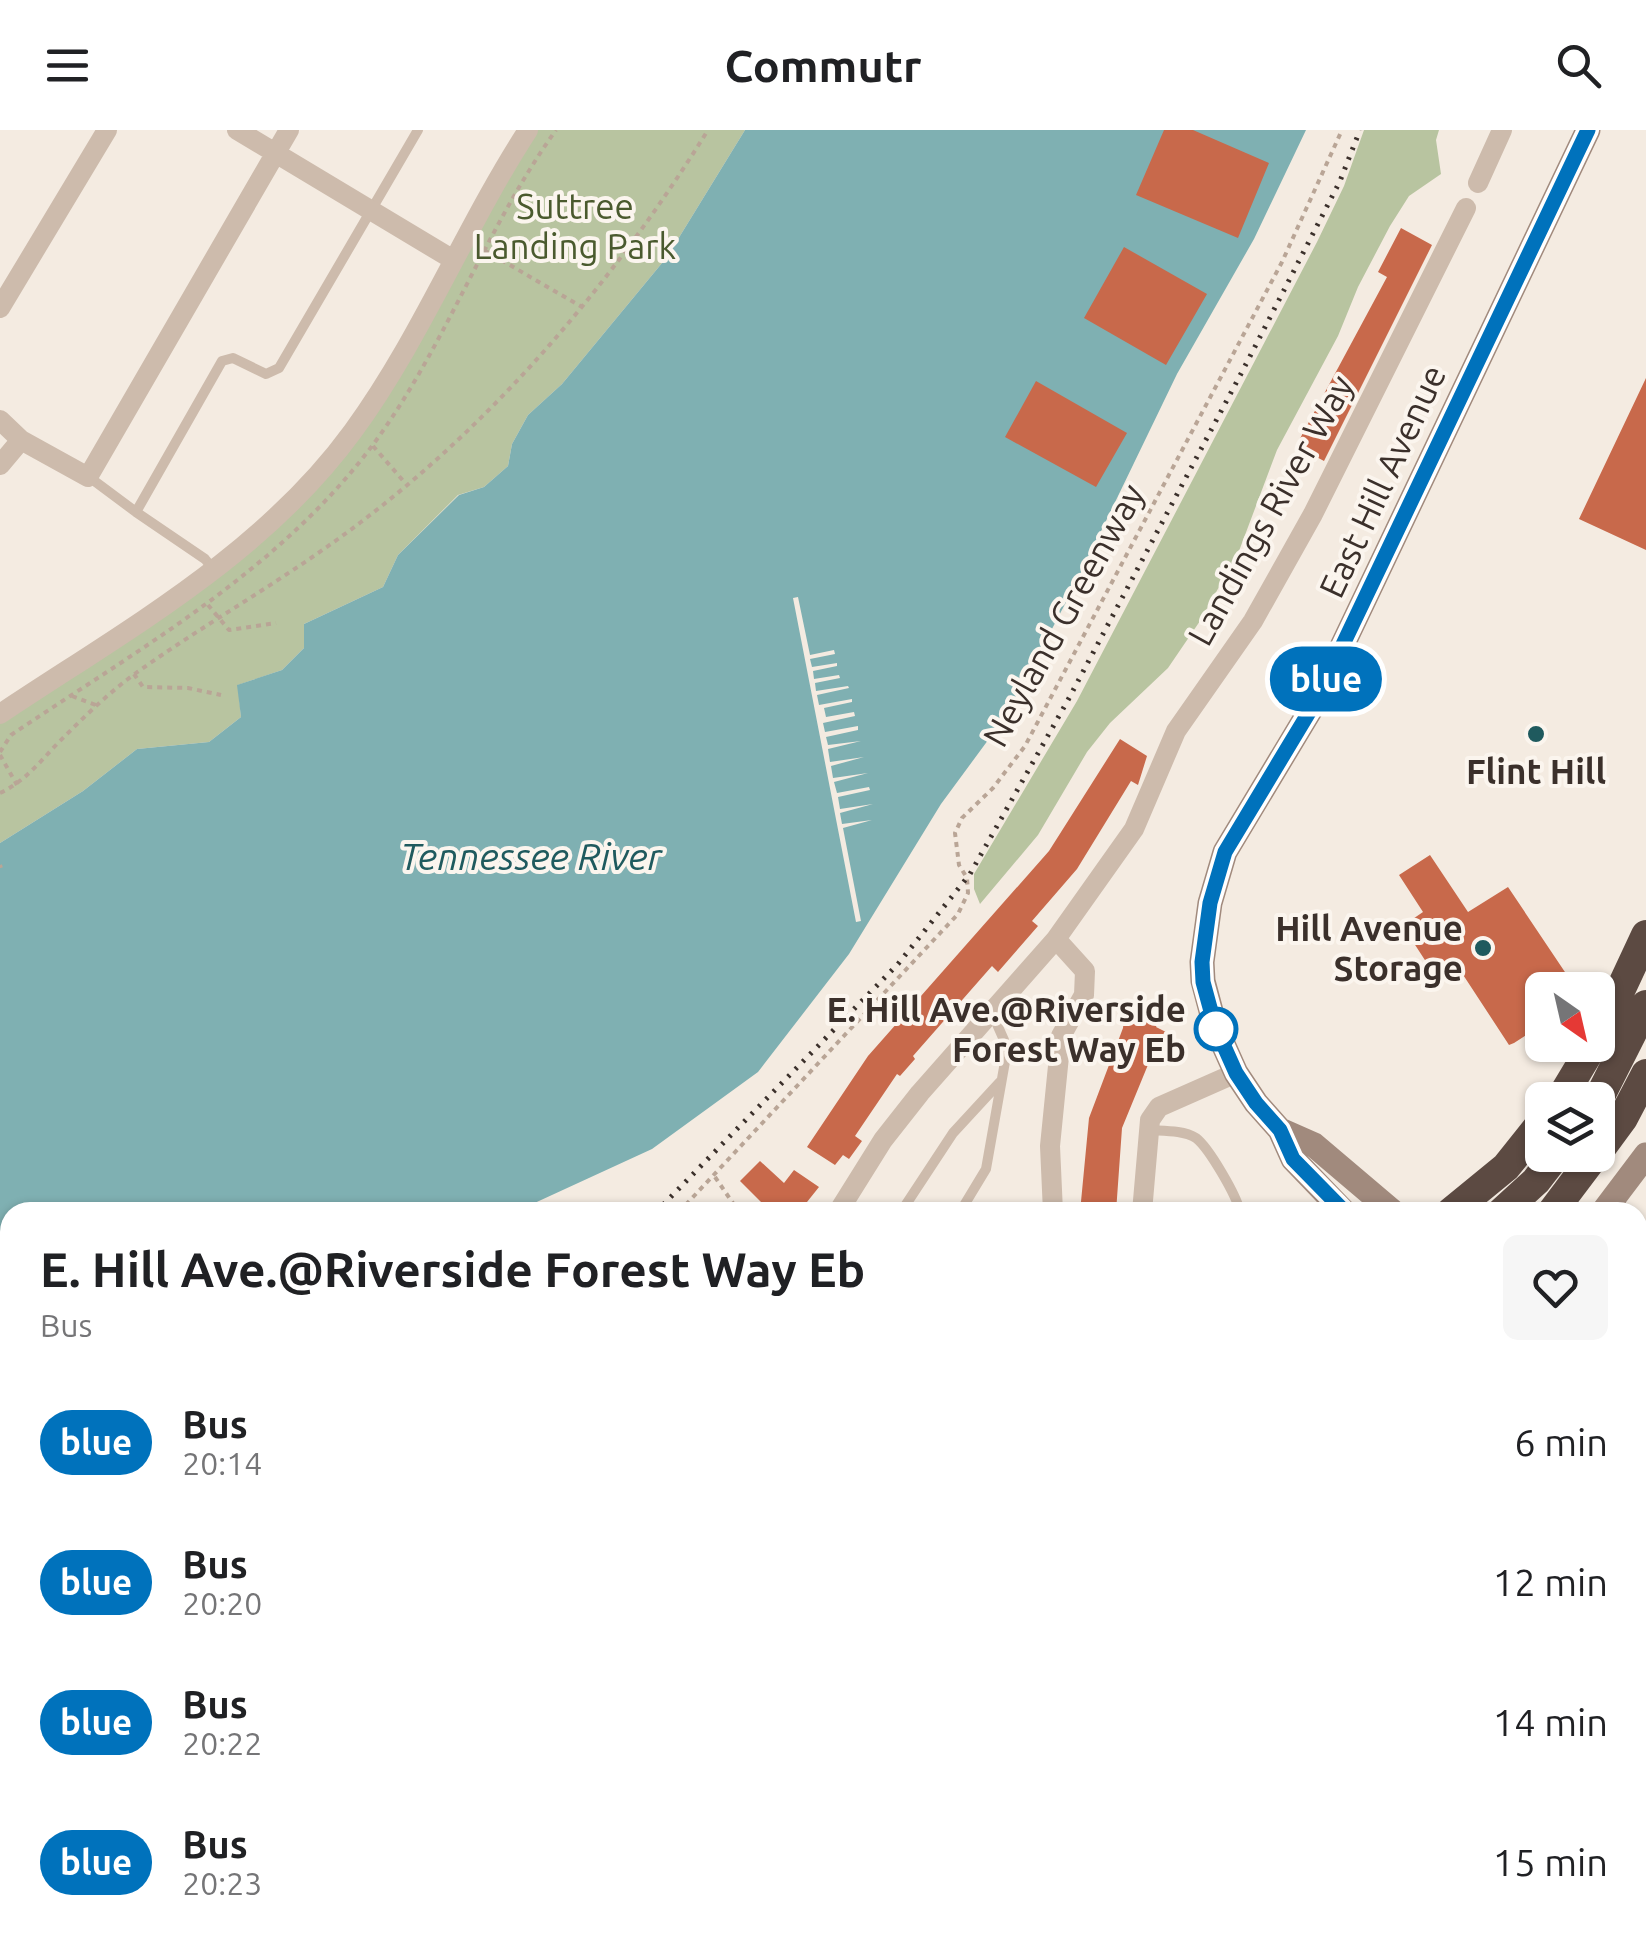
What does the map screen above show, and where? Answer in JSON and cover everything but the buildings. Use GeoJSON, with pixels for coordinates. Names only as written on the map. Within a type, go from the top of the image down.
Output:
{"type":"FeatureCollection","features":[{"type":"Feature","properties":{"kind":"highway"},"geometry":{"type":"LineString","coordinates":[[1615,1002],[1646,935]]}},
{"type":"Feature","properties":{"kind":"highway"},"geometry":{"type":"LineString","coordinates":[[1607,1082],[1646,1005]]}},
{"type":"Feature","properties":{"kind":"highway"},"geometry":{"type":"LineString","coordinates":[[1615,1129],[1646,1074]]}},
{"type":"Feature","properties":{"kind":"highway"},"geometry":{"type":"LineString","coordinates":[[1463,1202],[1506,1167],[1525,1143]]}},
{"type":"Feature","properties":{"kind":"highway"},"geometry":{"type":"LineString","coordinates":[[1513,1202],[1543,1172]]}},
{"type":"Feature","properties":{"kind":"highway"},"geometry":{"type":"LineString","coordinates":[[1560,1202],[1582,1172]]}},
{"type":"Feature","properties":{"kind":"main road","name":"East Hill Avenue"},"geometry":{"type":"LineString","coordinates":[[1328,1202],[1293,1159],[1280,1130],[1236,1073],[1215,1026],[1203,982],[1202,962],[1210,903],[1225,852],[1311,709],[1588,130]]}},
{"type":"Feature","properties":{"kind":"main road","name":"East Hill Avenue"},"geometry":{"type":"LineString","coordinates":[[1280,1130],[1314,1145],[1381,1202]]}},
{"type":"Feature","properties":{"kind":"main road"},"geometry":{"type":"LineString","coordinates":[[1611,1202],[1646,1155]]}},
{"type":"Feature","properties":{"kind":"street"},"geometry":{"type":"LineString","coordinates":[[0,308],[108,130]]}},
{"type":"Feature","properties":{"kind":"street"},"geometry":{"type":"LineString","coordinates":[[237,130],[452,259]]}},
{"type":"Feature","properties":{"kind":"street"},"geometry":{"type":"LineString","coordinates":[[0,420],[21,440],[88,476],[290,130]]}},
{"type":"Feature","properties":{"kind":"street"},"geometry":{"type":"LineString","coordinates":[[0,714],[213,569],[284,511],[373,402],[528,130]]}},
{"type":"Feature","properties":{"kind":"street"},"geometry":{"type":"LineString","coordinates":[[1478,183],[1502,130]]}},
{"type":"Feature","properties":{"kind":"street","name":"Landings River Way"},"geometry":{"type":"LineString","coordinates":[[844,1202],[883,1140],[1056,938],[1134,829],[1176,731],[1254,621],[1313,514],[1466,208]]}},
{"type":"Feature","properties":{"kind":"street"},"geometry":{"type":"LineString","coordinates":[[0,465],[21,440]]}},
{"type":"Feature","properties":{"kind":"street"},"geometry":{"type":"LineString","coordinates":[[1052,1202],[1050,1146],[1061,1036],[1084,995],[1084,971],[1056,938]]}},
{"type":"Feature","properties":{"kind":"street"},"geometry":{"type":"LineString","coordinates":[[1143,1202],[1150,1120],[1159,1107],[1236,1073]]}},
{"type":"Feature","properties":{"kind":"lane"},"geometry":{"type":"LineString","coordinates":[[136,512],[222,361],[234,358],[266,374],[279,368],[418,130]]}},
{"type":"Feature","properties":{"kind":"lane"},"geometry":{"type":"LineString","coordinates":[[88,476],[205,559],[213,569]]}},
{"type":"Feature","properties":{"kind":"lane"},"geometry":{"type":"LineString","coordinates":[[966,1202],[986,1169],[1006,1056],[1004,1040],[991,1012]]}},
{"type":"Feature","properties":{"kind":"lane"},"geometry":{"type":"LineString","coordinates":[[909,1202],[954,1133],[1002,1081]]}},
{"type":"Feature","properties":{"kind":"lane"},"geometry":{"type":"LineString","coordinates":[[1149,1130],[1178,1132],[1199,1140],[1237,1202]]}},
{"type":"Feature","properties":{"kind":"path"},"geometry":{"type":"LineString","coordinates":[[0,792],[18,785],[96,705],[134,674],[339,538],[464,436],[582,307],[660,207],[708,130]]}},
{"type":"Feature","properties":{"kind":"path","name":"Neyland Greenway"},"geometry":{"type":"LineString","coordinates":[[689,1202],[958,914],[968,893],[955,834],[962,818],[993,788],[1025,746],[1282,262],[1342,130]]}},
{"type":"Feature","properties":{"kind":"path"},"geometry":{"type":"LineString","coordinates":[[484,250],[582,307]]}},
{"type":"Feature","properties":{"kind":"path"},"geometry":{"type":"LineString","coordinates":[[373,445],[406,484]]}},
{"type":"Feature","properties":{"kind":"path"},"geometry":{"type":"LineString","coordinates":[[207,604],[229,630],[276,623]]}},
{"type":"Feature","properties":{"kind":"path"},"geometry":{"type":"LineString","coordinates":[[134,674],[143,687],[188,688],[222,695]]}},
{"type":"Feature","properties":{"kind":"path"},"geometry":{"type":"LineString","coordinates":[[70,696],[96,705]]}},
{"type":"Feature","properties":{"kind":"path"},"geometry":{"type":"LineString","coordinates":[[0,755],[18,785]]}},
{"type":"Feature","properties":{"kind":"path"},"geometry":{"type":"LineString","coordinates":[[715,1177],[732,1202]]}},
{"type":"Feature","properties":{"kind":"green space","name":"Suttree Landing Park"},"geometry":{"type":"Polygon","coordinates":[[[528,130],[745,130],[667,257],[562,384],[528,415],[512,444],[508,466],[484,487],[458,495],[398,555],[383,587],[304,624],[304,648],[282,670],[238,685],[241,717],[209,742],[137,749],[83,791],[0,843],[0,714],[192,584],[352,432],[528,130]]]}},
{"type":"Feature","properties":{"kind":"green space"},"geometry":{"type":"Polygon","coordinates":[[[1364,130],[1439,130],[1436,140],[1441,174],[1409,196],[1390,226],[1338,336],[1277,450],[1239,551],[1200,621],[1168,668],[1110,723],[1087,752],[1038,835],[980,904],[974,874],[1077,701],[1317,242],[1344,186],[1364,130]]]}},
{"type":"Feature","properties":{"kind":"water","name":"Tennessee River"},"geometry":{"type":"Polygon","coordinates":[[[745,130],[1306,130],[1254,239],[1177,374],[1008,713],[941,804],[849,954],[758,1072],[652,1149],[537,1202],[0,1202],[0,843],[83,791],[137,749],[209,742],[241,717],[237,685],[282,670],[304,648],[304,624],[383,587],[398,555],[459,495],[484,487],[508,466],[512,444],[528,415],[562,384],[667,257],[745,130]]]}},
{"type":"Feature","properties":{"kind":"pier"},"geometry":{"type":"Polygon","coordinates":[[[798,597],[810,655],[834,650],[835,654],[810,659],[812,667],[837,663],[813,671],[814,679],[839,675],[840,678],[815,683],[816,691],[849,688],[817,695],[819,705],[852,699],[824,708],[826,717],[854,712],[855,716],[823,723],[825,732],[858,726],[858,730],[826,737],[828,745],[861,741],[828,749],[830,762],[864,757],[831,766],[833,778],[868,773],[834,782],[837,793],[869,787],[870,790],[838,797],[840,809],[873,804],[840,813],[842,824],[872,820],[843,828],[861,921],[856,922],[793,598],[798,597]]]}},
{"type":"Feature","properties":{"kind":"railway"},"geometry":{"type":"LineString","coordinates":[[666,1202],[898,964],[970,874],[1068,700],[1244,368],[1340,181],[1360,130]]}},
{"type":"Feature","properties":{"kind":"bus line","name":"blue"},"geometry":{"type":"LineString","coordinates":[[1335,1202],[1293,1159],[1280,1130],[1256,1103],[1228,1059],[1203,982],[1203,934],[1210,903],[1225,852],[1311,709],[1588,130]]}},
{"type":"Feature","properties":{"kind":"place","name":"Flint Hill"},"geometry":{"type":"Point","coordinates":[1536,734]}},
{"type":"Feature","properties":{"kind":"place","name":"Hill Avenue Storage"},"geometry":{"type":"Point","coordinates":[1483,948]}},
{"type":"Feature","properties":{"kind":"place","name":"E. Hill Ave.@Riverside Forest Way Eb"},"geometry":{"type":"Point","coordinates":[1216,1029]}}]}
